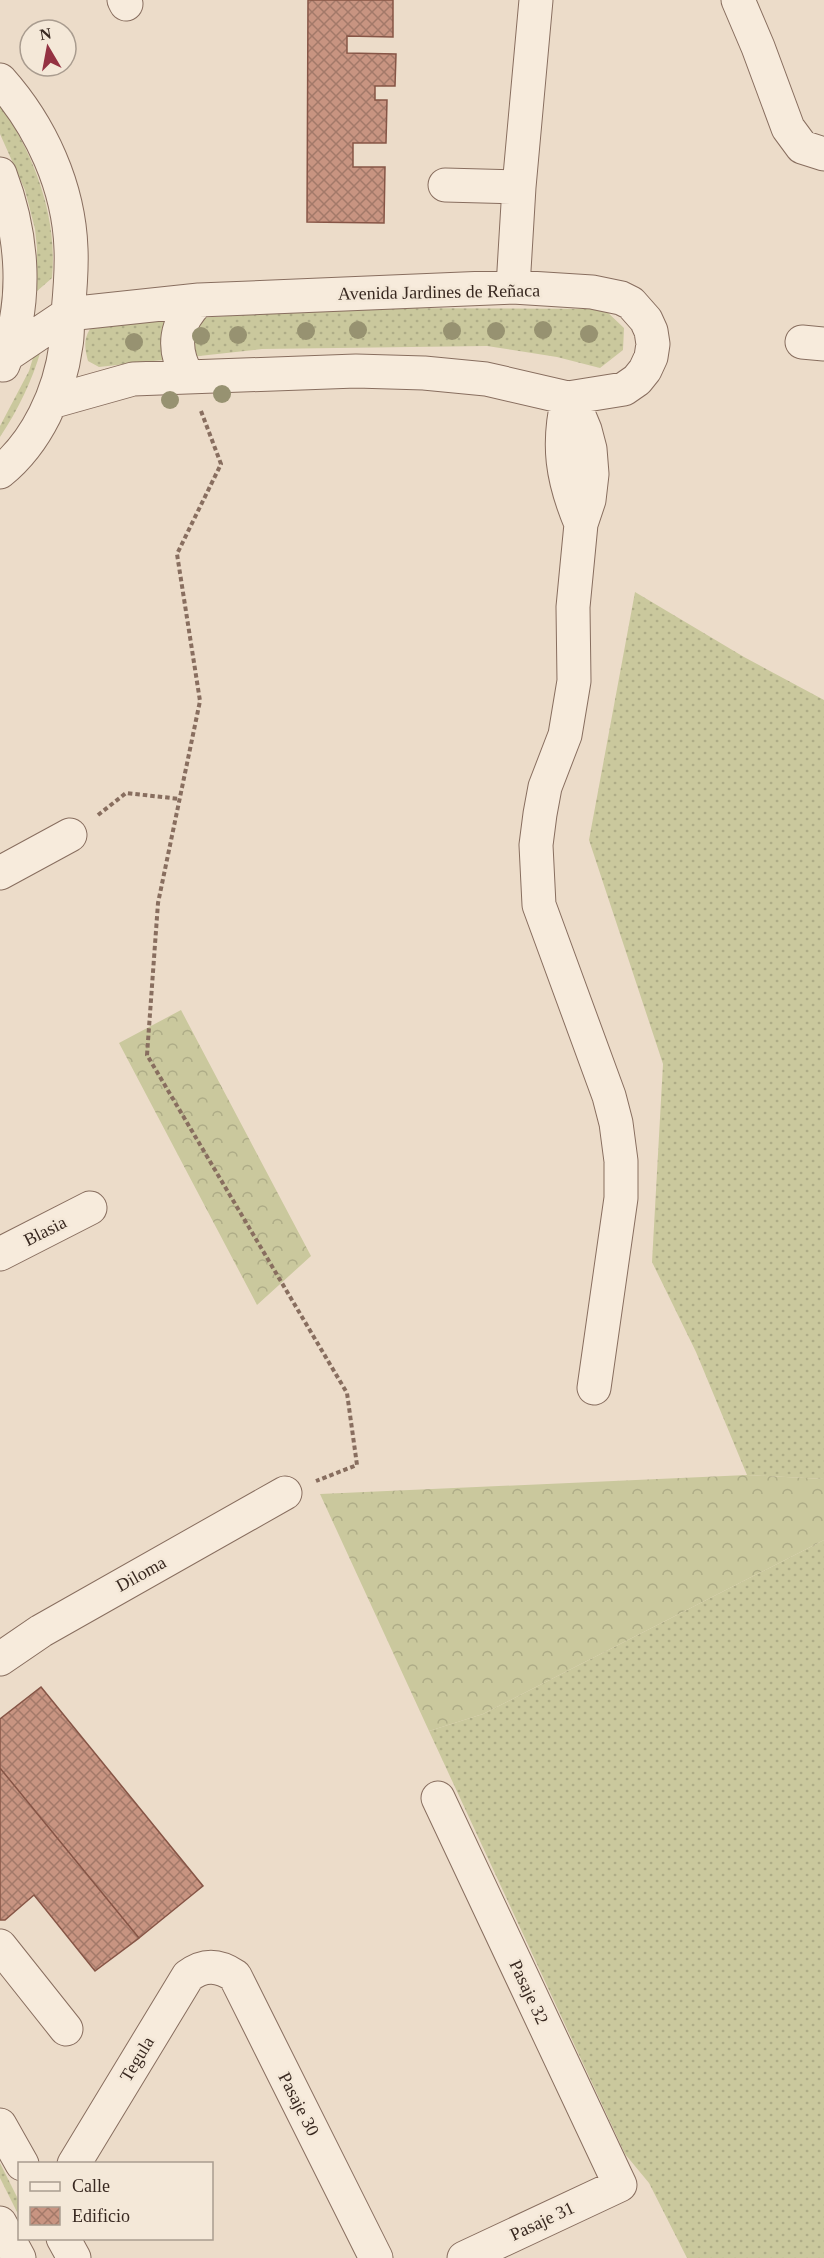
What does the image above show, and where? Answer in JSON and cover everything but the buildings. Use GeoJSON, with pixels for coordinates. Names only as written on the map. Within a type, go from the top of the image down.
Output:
{"type":"FeatureCollection","features":[{"type":"Feature","properties":{"kind":"street"},"geometry":{"type":"LineString","coordinates":[[513,287],[519,187],[536,0]]}},
{"type":"Feature","properties":{"kind":"street"},"geometry":{"type":"LineString","coordinates":[[738,0],[788,128],[802,147],[824,154]]}},
{"type":"Feature","properties":{"kind":"street"},"geometry":{"type":"LineString","coordinates":[[0,80],[30,120],[46,149],[59,181],[67,213],[71,247],[67,344],[61,374],[51,402],[38,426],[23,449],[0,472]]}},
{"type":"Feature","properties":{"kind":"street"},"geometry":{"type":"LineString","coordinates":[[0,174],[11,204],[18,242],[20,280],[17,317],[4,363]]}},
{"type":"Feature","properties":{"kind":"street"},"geometry":{"type":"LineString","coordinates":[[445,185],[519,187]]}},
{"type":"Feature","properties":{"kind":"street","name":"Avenida Jardines de Reñaca"},"geometry":{"type":"LineString","coordinates":[[4,363],[68,314],[199,300],[513,287],[592,292],[621,298],[631,303],[646,320],[653,344],[651,357],[645,370],[637,380],[624,389],[568,398],[486,380],[424,373],[356,371],[133,379],[51,402]]}},
{"type":"Feature","properties":{"kind":"street"},"geometry":{"type":"LineString","coordinates":[[188,376],[180,364],[177,349],[178,334],[186,315],[199,300]]}},
{"type":"Feature","properties":{"kind":"street"},"geometry":{"type":"LineString","coordinates":[[568,398],[578,413],[590,449],[592,474],[589,500],[581,524],[573,607],[574,681],[565,735],[545,787],[536,844],[536,875],[539,905],[609,1096],[616,1123],[621,1161],[621,1198],[594,1388]]}},
{"type":"Feature","properties":{"kind":"street"},"geometry":{"type":"LineString","coordinates":[[0,873],[70,835]]}},
{"type":"Feature","properties":{"kind":"street","name":"Blasia"},"geometry":{"type":"LineString","coordinates":[[0,1254],[90,1208]]}},
{"type":"Feature","properties":{"kind":"street","name":"Diloma"},"geometry":{"type":"LineString","coordinates":[[0,1659],[41,1631],[285,1493]]}},
{"type":"Feature","properties":{"kind":"street","name":"Pasaje 32"},"geometry":{"type":"LineString","coordinates":[[438,1798],[620,2185]]}},
{"type":"Feature","properties":{"kind":"street"},"geometry":{"type":"LineString","coordinates":[[0,1946],[14,1983],[66,2029]]}},
{"type":"Feature","properties":{"kind":"street","name":"Tegula"},"geometry":{"type":"LineString","coordinates":[[75,2162],[188,1976],[197,1969],[210,1966]]}},
{"type":"Feature","properties":{"kind":"street","name":"Pasaje 30"},"geometry":{"type":"LineString","coordinates":[[210,1966],[223,1968],[235,1976],[376,2258]]}},
{"type":"Feature","properties":{"kind":"street"},"geometry":{"type":"LineString","coordinates":[[0,2125],[21,2162]]}},
{"type":"Feature","properties":{"kind":"street","name":"Pasaje 31"},"geometry":{"type":"LineString","coordinates":[[464,2258],[620,2185]]}},
{"type":"Feature","properties":{"kind":"street"},"geometry":{"type":"LineString","coordinates":[[0,2223],[19,2258]]}},
{"type":"Feature","properties":{"kind":"street"},"geometry":{"type":"LineString","coordinates":[[19,2258],[29,2240]]}},
{"type":"Feature","properties":{"kind":"street"},"geometry":{"type":"LineString","coordinates":[[64,2240],[74,2258]]}},
{"type":"Feature","properties":{"kind":"path"},"geometry":{"type":"LineString","coordinates":[[188,376],[221,464],[177,554],[200,701],[158,903],[147,1055],[347,1393],[357,1465],[285,1493]]}},
{"type":"Feature","properties":{"kind":"path"},"geometry":{"type":"LineString","coordinates":[[70,835],[126,794],[180,799]]}},
{"type":"Feature","properties":{"kind":"green space"},"geometry":{"type":"Polygon","coordinates":[[[0,104],[33,165],[47,209],[53,255],[52,278],[36,292],[35,229],[25,190],[0,134],[0,104]]]}},
{"type":"Feature","properties":{"kind":"green space"},"geometry":{"type":"Polygon","coordinates":[[[356,308],[604,309],[624,328],[623,350],[600,368],[557,357],[487,346],[262,349],[99,367],[88,361],[86,352],[86,341],[90,329],[116,323],[356,308]]]}},
{"type":"Feature","properties":{"kind":"green space"},"geometry":{"type":"Polygon","coordinates":[[[36,348],[41,350],[29,384],[0,437],[0,426],[29,371],[36,348]]]}},
{"type":"Feature","properties":{"kind":"green space"},"geometry":{"type":"Polygon","coordinates":[[[635,592],[744,657],[824,700],[824,1479],[747,1475],[696,1352],[652,1262],[663,1064],[589,840],[635,592]]]}},
{"type":"Feature","properties":{"kind":"green space"},"geometry":{"type":"Polygon","coordinates":[[[181,1010],[311,1256],[257,1305],[119,1043],[181,1010]]]}},
{"type":"Feature","properties":{"kind":"green space"},"geometry":{"type":"Polygon","coordinates":[[[747,1475],[824,1479],[824,1540],[483,1714],[429,1731],[320,1494],[747,1475]]]}},
{"type":"Feature","properties":{"kind":"green space"},"geometry":{"type":"Polygon","coordinates":[[[824,1540],[824,2258],[687,2258],[649,2183],[625,2154],[429,1731],[483,1714],[824,1540]]]}},
{"type":"Feature","properties":{"kind":"green space"},"geometry":{"type":"Polygon","coordinates":[[[0,2163],[18,2199],[18,2214],[0,2178],[0,2163]]]}}]}
